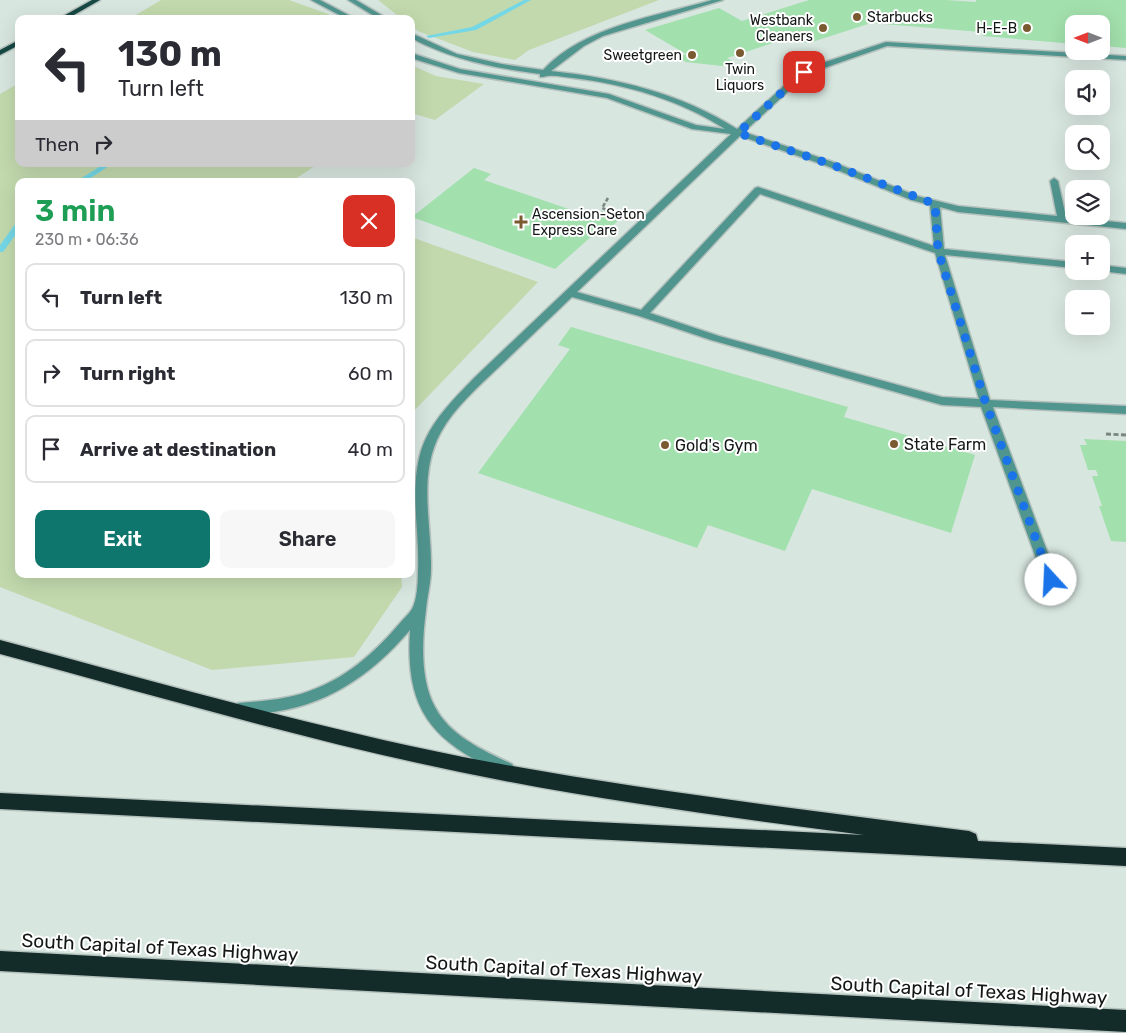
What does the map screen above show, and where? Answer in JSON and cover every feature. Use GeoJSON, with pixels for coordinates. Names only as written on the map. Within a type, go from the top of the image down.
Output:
{"type":"FeatureCollection","features":[{"type":"Feature","properties":{"kind":"highway"},"geometry":{"type":"LineString","coordinates":[[0,646],[372,745],[525,777],[667,800],[1075,854]]}},
{"type":"Feature","properties":{"kind":"highway"},"geometry":{"type":"LineString","coordinates":[[0,801],[1126,857]]}},
{"type":"Feature","properties":{"kind":"highway","name":"South Capital of Texas Highway"},"geometry":{"type":"LineString","coordinates":[[0,961],[1126,1021]]}},
{"type":"Feature","properties":{"kind":"main road"},"geometry":{"type":"LineString","coordinates":[[69,15],[97,0]]}},
{"type":"Feature","properties":{"kind":"main road"},"geometry":{"type":"LineString","coordinates":[[0,53],[15,44]]}},
{"type":"Feature","properties":{"kind":"street"},"geometry":{"type":"LineString","coordinates":[[314,0],[345,15]]}},
{"type":"Feature","properties":{"kind":"street"},"geometry":{"type":"LineString","coordinates":[[351,0],[378,15]]}},
{"type":"Feature","properties":{"kind":"street"},"geometry":{"type":"LineString","coordinates":[[537,84],[545,72],[582,44],[600,34],[720,0]]}},
{"type":"Feature","properties":{"kind":"street"},"geometry":{"type":"LineString","coordinates":[[415,38],[456,56],[545,72],[612,81],[633,87],[711,116],[738,133]]}},
{"type":"Feature","properties":{"kind":"street"},"geometry":{"type":"LineString","coordinates":[[525,777],[488,760],[462,745],[441,728],[428,710],[422,692],[418,654],[419,610],[425,570],[422,484],[426,452],[432,438],[457,403],[804,72],[886,44],[1126,58]]}},
{"type":"Feature","properties":{"kind":"street"},"geometry":{"type":"LineString","coordinates":[[415,56],[459,71],[599,93],[695,126],[738,133],[830,164],[935,204],[958,209],[1126,226]]}},
{"type":"Feature","properties":{"kind":"street"},"geometry":{"type":"LineString","coordinates":[[1054,181],[1062,219]]}},
{"type":"Feature","properties":{"kind":"street"},"geometry":{"type":"LineString","coordinates":[[643,314],[758,190],[938,251],[1065,264]]}},
{"type":"Feature","properties":{"kind":"street"},"geometry":{"type":"LineString","coordinates":[[935,204],[938,251],[986,404],[1051,580]]}},
{"type":"Feature","properties":{"kind":"street"},"geometry":{"type":"LineString","coordinates":[[1110,269],[1126,271]]}},
{"type":"Feature","properties":{"kind":"street"},"geometry":{"type":"LineString","coordinates":[[570,294],[643,314],[715,338],[942,401],[1126,410]]}},
{"type":"Feature","properties":{"kind":"street"},"geometry":{"type":"LineString","coordinates":[[234,709],[266,708],[292,704],[335,688],[369,666],[395,640],[419,610]]}},
{"type":"Feature","properties":{"kind":"path"},"geometry":{"type":"LineString","coordinates":[[608,198],[602,208],[625,217]]}},
{"type":"Feature","properties":{"kind":"green space"},"geometry":{"type":"Polygon","coordinates":[[[161,0],[289,0],[329,15],[136,15],[161,0]]]}},
{"type":"Feature","properties":{"kind":"green space"},"geometry":{"type":"Polygon","coordinates":[[[378,0],[659,0],[529,50],[515,60],[473,52],[418,31],[415,29],[415,15],[397,15],[378,0]]]}},
{"type":"Feature","properties":{"kind":"green space"},"geometry":{"type":"Polygon","coordinates":[[[415,67],[436,76],[484,84],[435,120],[415,114],[415,67]]]}},
{"type":"Feature","properties":{"kind":"green space"},"geometry":{"type":"Polygon","coordinates":[[[15,85],[15,167],[313,167],[297,178],[15,178],[15,578],[401,578],[402,587],[354,657],[212,670],[0,587],[0,94],[15,85]]]}},
{"type":"Feature","properties":{"kind":"green space"},"geometry":{"type":"Polygon","coordinates":[[[415,238],[538,282],[415,410],[415,238]]]}},
{"type":"Feature","properties":{"kind":"building"},"geometry":{"type":"Polygon","coordinates":[[[809,0],[946,0],[976,2],[976,0],[1126,0],[1126,48],[1110,47],[1110,15],[1065,15],[1065,43],[983,36],[981,32],[871,23],[809,43],[779,41],[727,58],[734,62],[722,66],[686,62],[677,57],[686,54],[645,30],[719,8],[742,21],[809,0]]]}},
{"type":"Feature","properties":{"kind":"building","name":"Ascension-Seton Express Care"},"geometry":{"type":"Polygon","coordinates":[[[474,168],[491,174],[484,180],[595,218],[602,211],[621,218],[610,228],[603,226],[555,269],[415,218],[415,215],[474,168]]]}},
{"type":"Feature","properties":{"kind":"building","name":"Gold's Gym"},"geometry":{"type":"Polygon","coordinates":[[[571,327],[848,407],[844,417],[975,455],[951,533],[812,489],[785,551],[708,525],[697,548],[478,473],[570,349],[558,345],[571,327]]]}},
{"type":"Feature","properties":{"kind":"building"},"geometry":{"type":"Polygon","coordinates":[[[1084,439],[1126,441],[1126,542],[1111,541],[1099,506],[1102,506],[1092,476],[1098,476],[1096,470],[1088,470],[1080,445],[1087,445],[1084,439]]]}},
{"type":"Feature","properties":{"kind":"waterway"},"geometry":{"type":"LineString","coordinates":[[429,36],[474,29],[528,0]]}},
{"type":"Feature","properties":{"kind":"waterway"},"geometry":{"type":"LineString","coordinates":[[86,178],[104,167]]}},
{"type":"Feature","properties":{"kind":"waterway"},"geometry":{"type":"LineString","coordinates":[[0,250],[15,230]]}},
{"type":"Feature","properties":{"kind":"place","name":"Starbucks"},"geometry":{"type":"Point","coordinates":[857,17]}},
{"type":"Feature","properties":{"kind":"place","name":"Westbank Cleaners"},"geometry":{"type":"Point","coordinates":[823,28]}},
{"type":"Feature","properties":{"kind":"place","name":"H-E-B"},"geometry":{"type":"Point","coordinates":[1027,28]}},
{"type":"Feature","properties":{"kind":"place","name":"Twin Liquors"},"geometry":{"type":"Point","coordinates":[740,53]}},
{"type":"Feature","properties":{"kind":"place","name":"Sweetgreen"},"geometry":{"type":"Point","coordinates":[692,55]}},
{"type":"Feature","properties":{"kind":"place","name":"Ascension-Seton Express Care"},"geometry":{"type":"Point","coordinates":[521,222]}},
{"type":"Feature","properties":{"kind":"place","name":"State Farm"},"geometry":{"type":"Point","coordinates":[894,444]}},
{"type":"Feature","properties":{"kind":"place","name":"Gold's Gym"},"geometry":{"type":"Point","coordinates":[665,445]}},
{"type":"Feature","properties":{"kind":"route"},"geometry":{"type":"LineString","coordinates":[[804,72],[738,133],[830,164],[914,198],[935,204],[938,251],[986,404],[1051,580]]}}]}
